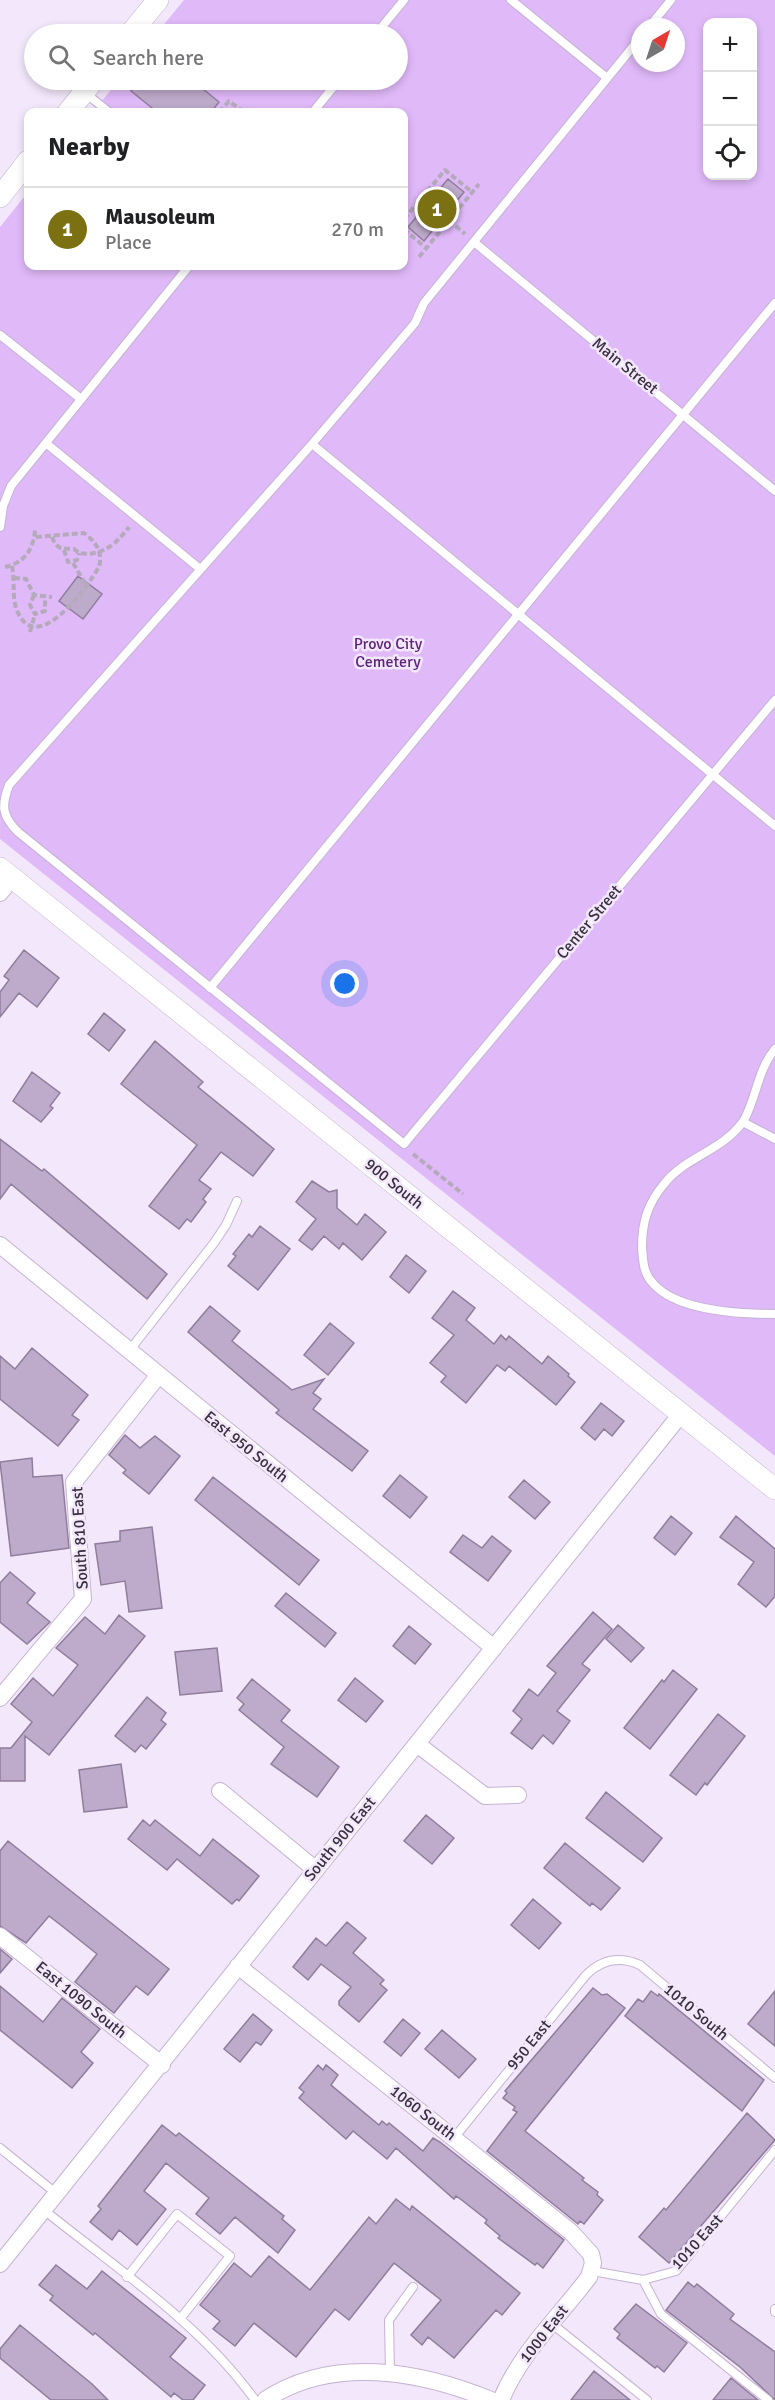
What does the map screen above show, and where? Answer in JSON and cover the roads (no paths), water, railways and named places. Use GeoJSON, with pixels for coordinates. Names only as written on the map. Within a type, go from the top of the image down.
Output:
{"type":"FeatureCollection","features":[{"type":"Feature","properties":{"kind":"street"},"geometry":{"type":"LineString","coordinates":[[138,24],[158,0]]}},
{"type":"Feature","properties":{"kind":"street"},"geometry":{"type":"LineString","coordinates":[[71,108],[86,90]]}},
{"type":"Feature","properties":{"kind":"street"},"geometry":{"type":"LineString","coordinates":[[0,197],[24,166]]}},
{"type":"Feature","properties":{"kind":"street","name":"900 South"},"geometry":{"type":"LineString","coordinates":[[4,880],[775,1490]]}},
{"type":"Feature","properties":{"kind":"street","name":"East 950 South"},"geometry":{"type":"LineString","coordinates":[[0,1245],[494,1648]]}},
{"type":"Feature","properties":{"kind":"street","name":"South 810 East"},"geometry":{"type":"LineString","coordinates":[[0,1698],[83,1599],[74,1482],[158,1376]]}},
{"type":"Feature","properties":{"kind":"street","name":"South 900 East"},"geometry":{"type":"LineString","coordinates":[[0,2264],[162,2065],[238,1966],[681,1414]]}},
{"type":"Feature","properties":{"kind":"street"},"geometry":{"type":"LineString","coordinates":[[417,1744],[485,1796],[518,1795]]}},
{"type":"Feature","properties":{"kind":"street"},"geometry":{"type":"LineString","coordinates":[[220,1791],[316,1870]]}},
{"type":"Feature","properties":{"kind":"street","name":"East 1090 South"},"geometry":{"type":"LineString","coordinates":[[0,1936],[162,2065]]}},
{"type":"Feature","properties":{"kind":"street","name":"1060 South"},"geometry":{"type":"LineString","coordinates":[[238,1966],[587,2247],[593,2263],[592,2271]]}},
{"type":"Feature","properties":{"kind":"street","name":"1000 East"},"geometry":{"type":"LineString","coordinates":[[501,2400],[519,2364],[592,2271]]}},
{"type":"Feature","properties":{"kind":"street"},"geometry":{"type":"LineString","coordinates":[[265,2400],[283,2388],[353,2370],[411,2376],[491,2400]]}},
{"type":"Feature","properties":{"kind":"lane"},"geometry":{"type":"LineString","coordinates":[[384,24],[404,0]]}},
{"type":"Feature","properties":{"kind":"lane"},"geometry":{"type":"LineString","coordinates":[[511,0],[607,78]]}},
{"type":"Feature","properties":{"kind":"lane"},"geometry":{"type":"LineString","coordinates":[[656,18],[671,0]]}},
{"type":"Feature","properties":{"kind":"lane"},"geometry":{"type":"LineString","coordinates":[[631,49],[424,303],[415,323],[312,444],[199,568],[9,785],[3,801],[3,813],[7,821],[210,988],[775,303]]}},
{"type":"Feature","properties":{"kind":"lane"},"geometry":{"type":"LineString","coordinates":[[92,90],[106,108]]}},
{"type":"Feature","properties":{"kind":"lane"},"geometry":{"type":"LineString","coordinates":[[316,108],[331,90]]}},
{"type":"Feature","properties":{"kind":"lane","name":"Main Street"},"geometry":{"type":"LineString","coordinates":[[474,242],[775,491]]}},
{"type":"Feature","properties":{"kind":"lane"},"geometry":{"type":"LineString","coordinates":[[0,527],[3,506],[11,486],[186,270]]}},
{"type":"Feature","properties":{"kind":"lane"},"geometry":{"type":"LineString","coordinates":[[0,335],[81,399]]}},
{"type":"Feature","properties":{"kind":"lane"},"geometry":{"type":"LineString","coordinates":[[46,444],[199,568]]}},
{"type":"Feature","properties":{"kind":"lane"},"geometry":{"type":"LineString","coordinates":[[312,444],[775,826]]}},
{"type":"Feature","properties":{"kind":"lane","name":"Center Street"},"geometry":{"type":"LineString","coordinates":[[210,988],[404,1144],[775,700]]}},
{"type":"Feature","properties":{"kind":"lane"},"geometry":{"type":"LineString","coordinates":[[775,1049],[754,1089],[743,1122],[720,1146],[687,1163],[665,1182],[648,1207],[642,1230],[643,1264],[650,1281],[664,1293],[701,1308],[746,1314],[775,1314]]}},
{"type":"Feature","properties":{"kind":"lane"},"geometry":{"type":"LineString","coordinates":[[743,1122],[775,1139]]}},
{"type":"Feature","properties":{"kind":"lane"},"geometry":{"type":"LineString","coordinates":[[129,1351],[214,1243],[226,1225],[237,1201]]}},
{"type":"Feature","properties":{"kind":"lane","name":"1010 South"},"geometry":{"type":"LineString","coordinates":[[610,1960],[630,1961],[640,1965],[775,2078]]}},
{"type":"Feature","properties":{"kind":"lane","name":"950 East"},"geometry":{"type":"LineString","coordinates":[[454,2138],[586,1975],[601,1963],[610,1960]]}},
{"type":"Feature","properties":{"kind":"lane"},"geometry":{"type":"LineString","coordinates":[[0,2148],[57,2194]]}},
{"type":"Feature","properties":{"kind":"lane","name":"1010 East"},"geometry":{"type":"LineString","coordinates":[[592,2271],[643,2280],[676,2271],[775,2150]]}},
{"type":"Feature","properties":{"kind":"lane"},"geometry":{"type":"LineString","coordinates":[[44,2210],[214,2349],[255,2400]]}},
{"type":"Feature","properties":{"kind":"lane"},"geometry":{"type":"LineString","coordinates":[[127,2277],[177,2214],[230,2256],[180,2319]]}},
{"type":"Feature","properties":{"kind":"lane"},"geometry":{"type":"LineString","coordinates":[[643,2280],[661,2314],[768,2400]]}},
{"type":"Feature","properties":{"kind":"lane"},"geometry":{"type":"LineString","coordinates":[[390,2374],[389,2320],[413,2287]]}},
{"type":"Feature","properties":{"kind":"lane"},"geometry":{"type":"LineString","coordinates":[[550,2323],[647,2400]]}},
{"type":"Feature","properties":{"kind":"place","name":"Mausoleum"},"geometry":{"type":"Point","coordinates":[437,209]}},
{"type":"Feature","properties":{"kind":"park label","name":"Provo City Cemetery"},"geometry":{"type":"Point","coordinates":[388,653]}}]}
